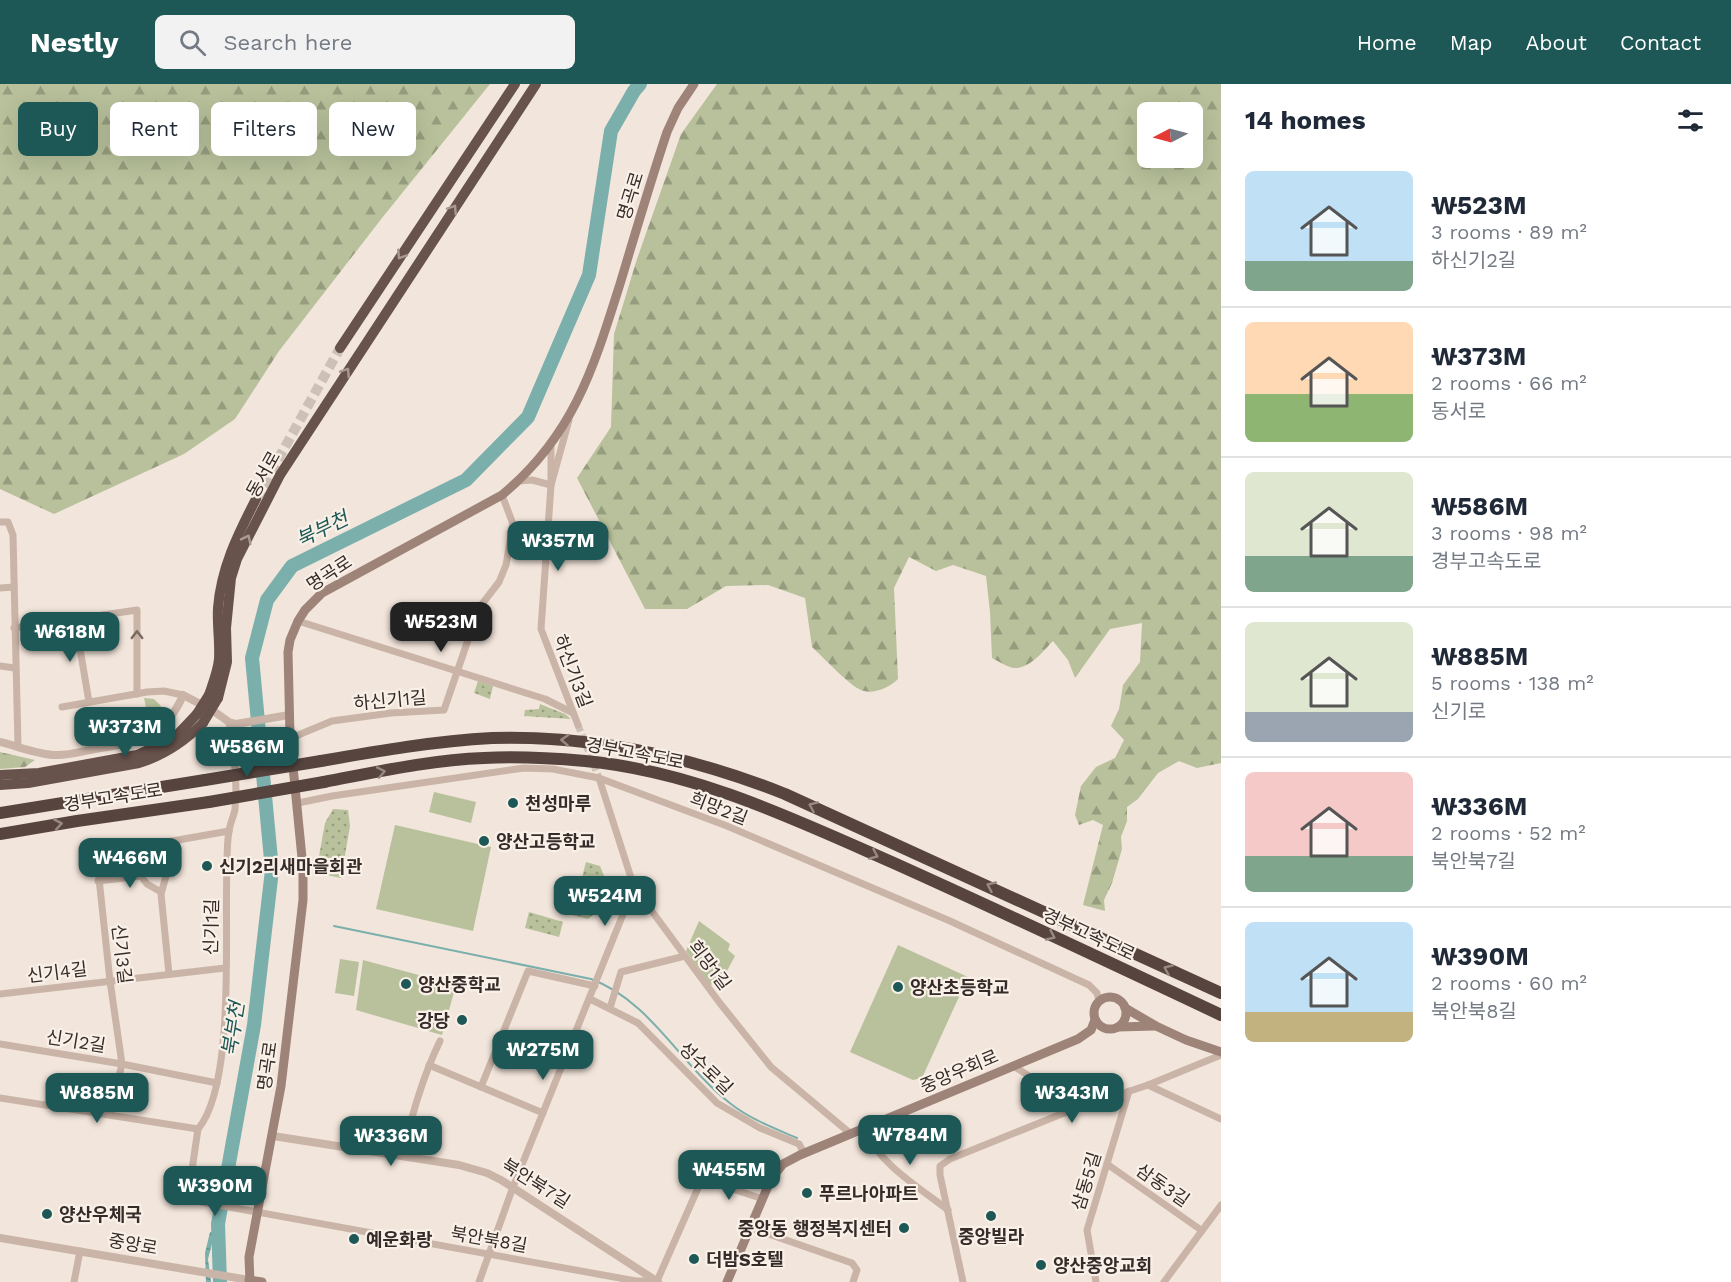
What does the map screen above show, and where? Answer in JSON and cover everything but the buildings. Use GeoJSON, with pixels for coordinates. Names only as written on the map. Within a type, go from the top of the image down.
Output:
{"type":"FeatureCollection","features":[{"type":"Feature","properties":{"kind":"highway"},"geometry":{"type":"LineString","coordinates":[[340,348],[515,84]]}},
{"type":"Feature","properties":{"kind":"highway","name":"동서로"},"geometry":{"type":"LineString","coordinates":[[0,784],[28,783],[150,760],[178,746],[200,718],[214,697],[227,662],[226,628],[231,578],[244,544],[280,475],[536,84]]}},
{"type":"Feature","properties":{"kind":"highway","name":"동서로"},"geometry":{"type":"LineString","coordinates":[[214,697],[219,659],[217,629],[222,582],[230,552],[256,499]]}},
{"type":"Feature","properties":{"kind":"highway","name":"동서로"},"geometry":{"type":"LineString","coordinates":[[0,775],[39,773],[137,755],[168,741],[200,718]]}},
{"type":"Feature","properties":{"kind":"highway","name":"경부고속도로"},"geometry":{"type":"LineString","coordinates":[[0,813],[404,747],[493,738],[565,740],[667,756],[743,777],[785,794],[1221,993]]}},
{"type":"Feature","properties":{"kind":"highway","name":"경부고속도로"},"geometry":{"type":"LineString","coordinates":[[0,834],[77,820],[209,802],[419,765],[483,758],[520,757],[588,761],[675,777],[784,815],[924,877],[1221,1015]]}},
{"type":"Feature","properties":{"kind":"main road","name":"명곡로"},"geometry":{"type":"LineString","coordinates":[[249,1281],[249,1257],[273,1136],[288,1032],[303,900],[303,868],[289,715],[288,652],[290,640],[298,621],[312,602],[336,584],[502,495],[543,456],[571,415],[592,369],[667,132],[678,108],[694,84]]}},
{"type":"Feature","properties":{"kind":"main road"},"geometry":{"type":"LineString","coordinates":[[1108,1029],[1095,1020],[1094,1009],[1099,1000],[1109,996],[1123,1003],[1125,1008],[1125,1019],[1118,1027]]}},
{"type":"Feature","properties":{"kind":"main road"},"geometry":{"type":"LineString","coordinates":[[1125,1008],[1156,1026],[1221,1054]]}},
{"type":"Feature","properties":{"kind":"main road","name":"중앙우회로"},"geometry":{"type":"LineString","coordinates":[[727,1282],[763,1199],[783,1164],[804,1153],[1078,1039],[1091,1030],[1095,1020]]}},
{"type":"Feature","properties":{"kind":"main road"},"geometry":{"type":"LineString","coordinates":[[1078,1039],[1118,1027],[1156,1026]]}},
{"type":"Feature","properties":{"kind":"main road"},"geometry":{"type":"LineString","coordinates":[[249,1281],[262,1282]]}},
{"type":"Feature","properties":{"kind":"street","name":"하신기3길"},"geometry":{"type":"LineString","coordinates":[[571,415],[551,485],[541,629],[578,725]]}},
{"type":"Feature","properties":{"kind":"street"},"geometry":{"type":"LineString","coordinates":[[519,481],[543,481],[551,485],[551,444]]}},
{"type":"Feature","properties":{"kind":"street","name":"하신기1길"},"geometry":{"type":"LineString","coordinates":[[291,738],[332,721],[391,713],[444,711],[479,608],[500,582],[506,565],[513,524],[502,495]]}},
{"type":"Feature","properties":{"kind":"street"},"geometry":{"type":"LineString","coordinates":[[0,522],[8,522],[14,535],[18,747]]}},
{"type":"Feature","properties":{"kind":"street"},"geometry":{"type":"LineString","coordinates":[[0,588],[14,587]]}},
{"type":"Feature","properties":{"kind":"street"},"geometry":{"type":"LineString","coordinates":[[14,628],[136,610],[137,694]]}},
{"type":"Feature","properties":{"kind":"street"},"geometry":{"type":"LineString","coordinates":[[75,619],[89,702]]}},
{"type":"Feature","properties":{"kind":"street"},"geometry":{"type":"LineString","coordinates":[[298,621],[545,699],[573,713]]}},
{"type":"Feature","properties":{"kind":"street"},"geometry":{"type":"LineString","coordinates":[[0,666],[15,668]]}},
{"type":"Feature","properties":{"kind":"street"},"geometry":{"type":"LineString","coordinates":[[62,707],[164,691],[183,695],[232,723],[289,715]]}},
{"type":"Feature","properties":{"kind":"street"},"geometry":{"type":"LineString","coordinates":[[0,742],[58,755],[125,745],[146,738],[161,729],[180,703],[183,695]]}},
{"type":"Feature","properties":{"kind":"street","name":"신기1길"},"geometry":{"type":"LineString","coordinates":[[191,1200],[189,1190],[198,1129],[205,1120],[217,1083],[223,1050],[229,831],[235,810],[232,723]]}},
{"type":"Feature","properties":{"kind":"street","name":"희망2길"},"geometry":{"type":"LineString","coordinates":[[298,803],[524,768],[553,769],[598,778],[727,826],[950,921],[1089,985],[1097,993],[1099,1000]]}},
{"type":"Feature","properties":{"kind":"street","name":"희망1길"},"geometry":{"type":"LineString","coordinates":[[598,778],[634,887],[771,1067],[851,1134]]}},
{"type":"Feature","properties":{"kind":"street","name":"신기3길"},"geometry":{"type":"LineString","coordinates":[[110,1114],[122,1064],[110,981],[97,860],[104,853],[229,831]]}},
{"type":"Feature","properties":{"kind":"street"},"geometry":{"type":"LineString","coordinates":[[165,842],[168,869],[161,892],[169,974]]}},
{"type":"Feature","properties":{"kind":"street"},"geometry":{"type":"LineString","coordinates":[[98,881],[141,876],[147,884],[161,892]]}},
{"type":"Feature","properties":{"kind":"street"},"geometry":{"type":"LineString","coordinates":[[479,1282],[513,1187],[634,887]]}},
{"type":"Feature","properties":{"kind":"street"},"geometry":{"type":"LineString","coordinates":[[610,1008],[621,972],[685,956]]}},
{"type":"Feature","properties":{"kind":"street","name":"신기4길"},"geometry":{"type":"LineString","coordinates":[[0,994],[225,968]]}},
{"type":"Feature","properties":{"kind":"street"},"geometry":{"type":"LineString","coordinates":[[481,1087],[528,971],[595,986]]}},
{"type":"Feature","properties":{"kind":"street","name":"성수로길"},"geometry":{"type":"LineString","coordinates":[[590,999],[638,1023],[717,1103],[760,1128],[799,1144],[804,1153]]}},
{"type":"Feature","properties":{"kind":"street"},"geometry":{"type":"LineString","coordinates":[[402,1155],[419,1091],[440,1041]]}},
{"type":"Feature","properties":{"kind":"street","name":"신기2길"},"geometry":{"type":"LineString","coordinates":[[0,1044],[122,1064],[217,1083]]}},
{"type":"Feature","properties":{"kind":"street"},"geometry":{"type":"LineString","coordinates":[[963,1282],[940,1166],[950,1159],[1064,1113],[1148,1085],[1221,1054]]}},
{"type":"Feature","properties":{"kind":"street"},"geometry":{"type":"LineString","coordinates":[[429,1065],[543,1113]]}},
{"type":"Feature","properties":{"kind":"street"},"geometry":{"type":"LineString","coordinates":[[1013,1066],[1035,1079],[1057,1102],[1064,1113]]}},
{"type":"Feature","properties":{"kind":"street"},"geometry":{"type":"LineString","coordinates":[[1148,1085],[1221,1119]]}},
{"type":"Feature","properties":{"kind":"street","name":"삼동5길"},"geometry":{"type":"LineString","coordinates":[[1096,1282],[1087,1230],[1129,1091]]}},
{"type":"Feature","properties":{"kind":"street"},"geometry":{"type":"LineString","coordinates":[[0,1098],[198,1129]]}},
{"type":"Feature","properties":{"kind":"street"},"geometry":{"type":"LineString","coordinates":[[863,1129],[868,1140],[896,1171],[948,1210]]}},
{"type":"Feature","properties":{"kind":"street","name":"북안북7길"},"geometry":{"type":"LineString","coordinates":[[273,1136],[402,1155],[487,1173],[513,1187],[657,1282]]}},
{"type":"Feature","properties":{"kind":"street","name":"삼동3길"},"geometry":{"type":"LineString","coordinates":[[1107,1164],[1201,1230]]}},
{"type":"Feature","properties":{"kind":"street"},"geometry":{"type":"LineString","coordinates":[[657,1282],[702,1179],[763,1199]]}},
{"type":"Feature","properties":{"kind":"street","name":"북안북8길"},"geometry":{"type":"LineString","coordinates":[[191,1200],[636,1281],[657,1282]]}},
{"type":"Feature","properties":{"kind":"street"},"geometry":{"type":"LineString","coordinates":[[1164,1282],[1221,1204]]}},
{"type":"Feature","properties":{"kind":"street"},"geometry":{"type":"LineString","coordinates":[[750,1228],[852,1263],[856,1270],[853,1282]]}},
{"type":"Feature","properties":{"kind":"street","name":"중앙로"},"geometry":{"type":"LineString","coordinates":[[0,1238],[249,1281]]}},
{"type":"Feature","properties":{"kind":"street"},"geometry":{"type":"LineString","coordinates":[[74,1282],[80,1251]]}},
{"type":"Feature","properties":{"kind":"green space"},"geometry":{"type":"Polygon","coordinates":[[[0,84],[490,84],[279,351],[235,419],[184,454],[54,514],[0,489],[0,84]]]}},
{"type":"Feature","properties":{"kind":"green space"},"geometry":{"type":"Polygon","coordinates":[[[717,84],[1221,84],[1221,763],[1197,768],[1179,761],[1158,773],[1138,799],[1127,807],[1127,821],[1121,837],[1122,849],[1112,883],[1104,900],[1105,911],[1083,905],[1103,825],[1093,820],[1079,825],[1075,815],[1081,786],[1096,767],[1115,758],[1124,740],[1111,726],[1119,709],[1123,685],[1140,662],[1142,623],[1110,629],[1075,678],[1068,660],[1053,641],[1031,662],[1014,668],[992,658],[986,576],[953,565],[936,571],[909,557],[894,588],[898,679],[885,688],[869,692],[859,689],[848,681],[812,647],[805,598],[768,585],[726,586],[687,609],[645,609],[577,478],[611,427],[614,334],[637,259],[681,134],[717,84]]]}},
{"type":"Feature","properties":{"kind":"green space"},"geometry":{"type":"Polygon","coordinates":[[[478,681],[493,686],[490,699],[474,693],[478,681]]]}},
{"type":"Feature","properties":{"kind":"green space"},"geometry":{"type":"Polygon","coordinates":[[[144,698],[154,699],[161,706],[158,718],[150,727],[144,698]]]}},
{"type":"Feature","properties":{"kind":"green space"},"geometry":{"type":"Polygon","coordinates":[[[540,704],[565,714],[571,719],[524,716],[525,710],[539,709],[540,704]]]}},
{"type":"Feature","properties":{"kind":"green space"},"geometry":{"type":"Polygon","coordinates":[[[0,752],[35,760],[25,767],[0,769],[0,752]]]}},
{"type":"Feature","properties":{"kind":"green space"},"geometry":{"type":"Polygon","coordinates":[[[434,792],[476,802],[471,823],[429,812],[434,792]]]}},
{"type":"Feature","properties":{"kind":"green space"},"geometry":{"type":"Polygon","coordinates":[[[333,809],[348,810],[350,826],[341,878],[316,873],[325,823],[333,809]]]}},
{"type":"Feature","properties":{"kind":"green space"},"geometry":{"type":"Polygon","coordinates":[[[395,825],[491,847],[473,931],[376,909],[395,825]]]}},
{"type":"Feature","properties":{"kind":"green space"},"geometry":{"type":"Polygon","coordinates":[[[586,862],[600,866],[607,883],[601,887],[601,895],[609,903],[588,919],[572,915],[586,862]]]}},
{"type":"Feature","properties":{"kind":"green space"},"geometry":{"type":"Polygon","coordinates":[[[529,912],[563,922],[559,937],[525,928],[529,912]]]}},
{"type":"Feature","properties":{"kind":"green space"},"geometry":{"type":"Polygon","coordinates":[[[699,921],[730,944],[728,950],[735,956],[721,982],[710,985],[686,951],[699,921]]]}},
{"type":"Feature","properties":{"kind":"green space"},"geometry":{"type":"Polygon","coordinates":[[[898,945],[968,977],[922,1078],[913,1080],[850,1052],[898,945]]]}},
{"type":"Feature","properties":{"kind":"green space"},"geometry":{"type":"Polygon","coordinates":[[[340,959],[359,962],[354,996],[335,993],[340,959]]]}},
{"type":"Feature","properties":{"kind":"green space"},"geometry":{"type":"Polygon","coordinates":[[[363,960],[456,985],[442,1035],[356,1010],[363,960]]]}},
{"type":"Feature","properties":{"kind":"water"},"geometry":{"type":"Polygon","coordinates":[[[210,1232],[215,1232],[208,1259],[211,1282],[206,1282],[205,1253],[210,1232]]]}},
{"type":"Feature","properties":{"kind":"waterway","name":"북부천"},"geometry":{"type":"LineString","coordinates":[[220,1282],[218,1224],[254,1025],[272,870],[252,658],[267,600],[292,566],[466,480],[528,417],[589,275],[611,131],[640,84]]}},
{"type":"Feature","properties":{"kind":"waterway"},"geometry":{"type":"LineString","coordinates":[[334,926],[591,979],[631,1002],[665,1035],[696,1072],[731,1104],[754,1119],[797,1138]]}},
{"type":"Feature","properties":{"kind":"tunnel"},"geometry":{"type":"LineString","coordinates":[[256,499],[340,348]]}},
{"type":"Feature","properties":{"kind":"tunnel"},"geometry":{"type":"LineString","coordinates":[[578,725],[599,778]]}},
{"type":"Feature","properties":{"kind":"place","name":"천성마루"},"geometry":{"type":"Point","coordinates":[513,803]}},
{"type":"Feature","properties":{"kind":"place","name":"양산고등학교"},"geometry":{"type":"Point","coordinates":[484,841]}},
{"type":"Feature","properties":{"kind":"place","name":"신기2리새마을회관"},"geometry":{"type":"Point","coordinates":[207,866]}},
{"type":"Feature","properties":{"kind":"place","name":"양산중학교"},"geometry":{"type":"Point","coordinates":[406,984]}},
{"type":"Feature","properties":{"kind":"place","name":"양산초등학교"},"geometry":{"type":"Point","coordinates":[898,987]}},
{"type":"Feature","properties":{"kind":"place","name":"강당"},"geometry":{"type":"Point","coordinates":[462,1020]}},
{"type":"Feature","properties":{"kind":"place","name":"푸르나아파트"},"geometry":{"type":"Point","coordinates":[807,1193]}},
{"type":"Feature","properties":{"kind":"place","name":"양산우체국"},"geometry":{"type":"Point","coordinates":[47,1214]}},
{"type":"Feature","properties":{"kind":"place","name":"중앙빌라"},"geometry":{"type":"Point","coordinates":[991,1216]}},
{"type":"Feature","properties":{"kind":"place","name":"중앙동 행정복지센터"},"geometry":{"type":"Point","coordinates":[904,1228]}},
{"type":"Feature","properties":{"kind":"place","name":"예운화랑"},"geometry":{"type":"Point","coordinates":[354,1239]}},
{"type":"Feature","properties":{"kind":"place","name":"더밤S호텔"},"geometry":{"type":"Point","coordinates":[694,1259]}},
{"type":"Feature","properties":{"kind":"place","name":"양산중앙교회"},"geometry":{"type":"Point","coordinates":[1041,1265]}}]}
